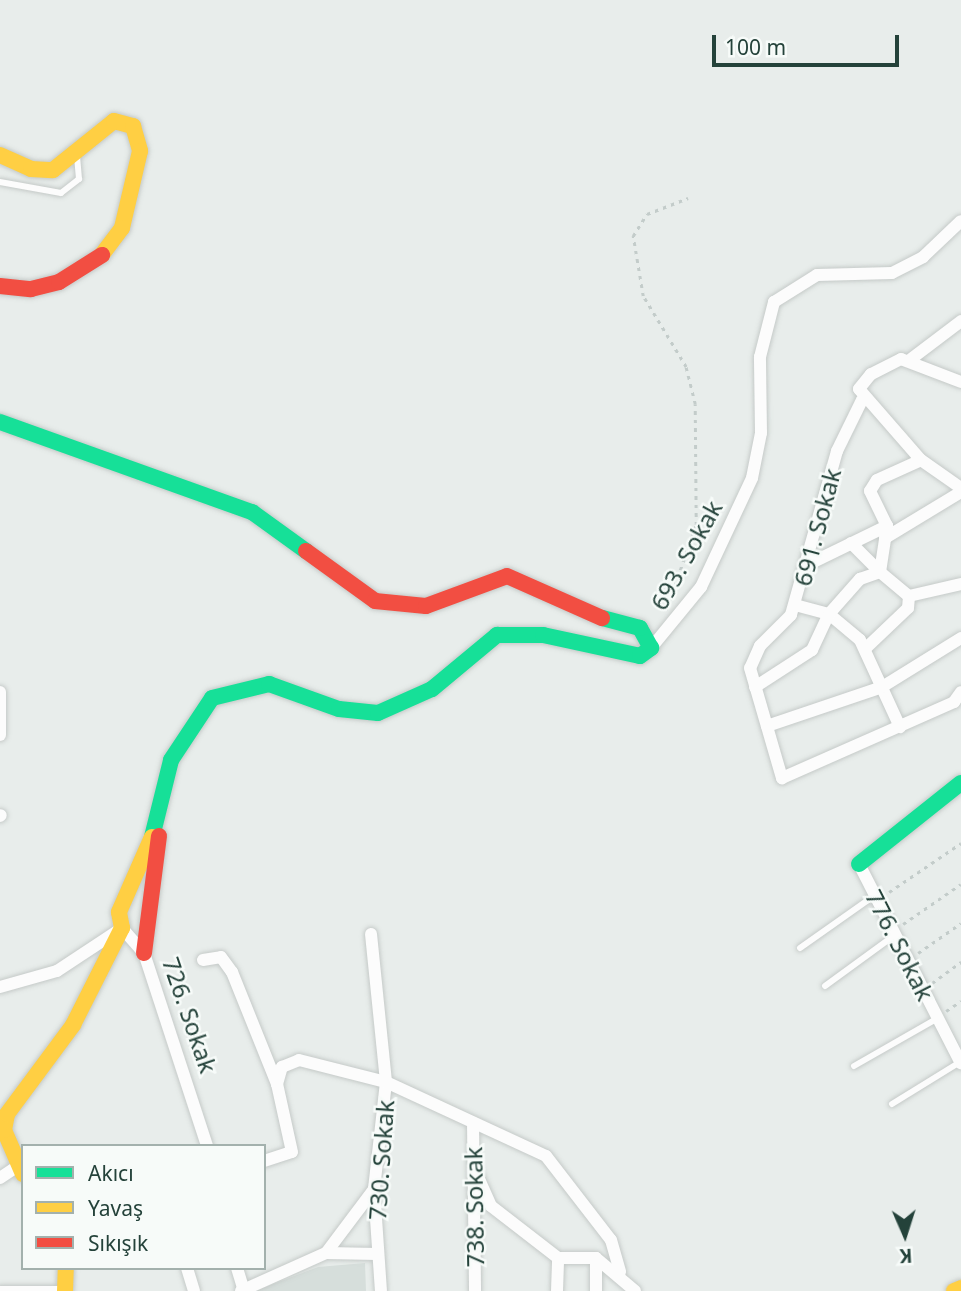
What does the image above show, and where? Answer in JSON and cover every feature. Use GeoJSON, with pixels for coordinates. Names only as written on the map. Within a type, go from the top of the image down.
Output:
{"type":"FeatureCollection","features":[{"type":"Feature","properties":{"kind":"street"},"geometry":{"type":"LineString","coordinates":[[0,155],[41,171],[76,155],[114,121],[137,131],[141,151],[122,228],[102,255],[73,276],[31,289],[0,286]]}},
{"type":"Feature","properties":{"kind":"street","name":"693. Sokak"},"geometry":{"type":"LineString","coordinates":[[651,648],[674,628],[752,478],[761,433],[760,357],[774,302],[817,275],[892,273],[923,257],[961,221]]}},
{"type":"Feature","properties":{"kind":"street"},"geometry":{"type":"LineString","coordinates":[[961,321],[911,359],[931,375],[961,382]]}},
{"type":"Feature","properties":{"kind":"street","name":"691. Sokak"},"geometry":{"type":"LineString","coordinates":[[755,687],[750,668],[760,646],[795,605],[837,451],[862,400],[863,380],[891,362],[911,359]]}},
{"type":"Feature","properties":{"kind":"street"},"geometry":{"type":"LineString","coordinates":[[807,565],[851,543],[886,532],[961,490],[920,460],[862,400]]}},
{"type":"Feature","properties":{"kind":"street"},"geometry":{"type":"LineString","coordinates":[[0,422],[252,512],[375,601],[426,606],[477,582],[507,576],[544,587],[601,618],[640,628],[651,648],[640,656],[543,635],[497,635],[432,689],[377,713],[340,709],[269,684],[212,698],[171,760],[162,814],[119,912],[122,928],[145,953]]}},
{"type":"Feature","properties":{"kind":"street"},"geometry":{"type":"LineString","coordinates":[[880,572],[886,532],[870,491],[877,480],[920,460]]}},
{"type":"Feature","properties":{"kind":"street"},"geometry":{"type":"LineString","coordinates":[[851,543],[909,596]]}},
{"type":"Feature","properties":{"kind":"street"},"geometry":{"type":"LineString","coordinates":[[880,572],[860,579],[829,614],[812,650],[755,687],[782,778],[954,702],[961,692]]}},
{"type":"Feature","properties":{"kind":"street"},"geometry":{"type":"LineString","coordinates":[[909,596],[961,584]]}},
{"type":"Feature","properties":{"kind":"street"},"geometry":{"type":"LineString","coordinates":[[866,648],[908,608],[909,596]]}},
{"type":"Feature","properties":{"kind":"street"},"geometry":{"type":"LineString","coordinates":[[795,605],[829,614],[866,648],[886,684],[900,727]]}},
{"type":"Feature","properties":{"kind":"street"},"geometry":{"type":"LineString","coordinates":[[767,726],[886,684],[961,638]]}},
{"type":"Feature","properties":{"kind":"street"},"geometry":{"type":"LineString","coordinates":[[0,692],[0,735]]}},
{"type":"Feature","properties":{"kind":"street"},"geometry":{"type":"LineString","coordinates":[[859,864],[961,783]]}},
{"type":"Feature","properties":{"kind":"street","name":"726. Sokak"},"geometry":{"type":"LineString","coordinates":[[162,814],[145,953],[206,1144]]}},
{"type":"Feature","properties":{"kind":"street","name":"776. Sokak"},"geometry":{"type":"LineString","coordinates":[[859,864],[960,1062]]}},
{"type":"Feature","properties":{"kind":"street"},"geometry":{"type":"LineString","coordinates":[[0,987],[57,971],[122,928]]}},
{"type":"Feature","properties":{"kind":"street"},"geometry":{"type":"LineString","coordinates":[[0,1178],[20,1170],[4,1130],[7,1105],[73,1026],[122,928]]}},
{"type":"Feature","properties":{"kind":"street"},"geometry":{"type":"LineString","coordinates":[[277,1084],[282,1067],[299,1060],[386,1083],[372,934]]}},
{"type":"Feature","properties":{"kind":"street"},"geometry":{"type":"LineString","coordinates":[[203,960],[221,957],[232,972],[277,1084],[292,1152],[266,1160]]}},
{"type":"Feature","properties":{"kind":"street","name":"730. Sokak"},"geometry":{"type":"LineString","coordinates":[[381,1291],[374,1189],[386,1083],[545,1156],[611,1240],[620,1272]]}},
{"type":"Feature","properties":{"kind":"street","name":"738. Sokak"},"geometry":{"type":"LineString","coordinates":[[473,1124],[475,1291]]}},
{"type":"Feature","properties":{"kind":"street"},"geometry":{"type":"LineString","coordinates":[[475,1170],[491,1206],[558,1258],[596,1258],[620,1272],[635,1291]]}},
{"type":"Feature","properties":{"kind":"street"},"geometry":{"type":"LineString","coordinates":[[326,1253],[374,1189]]}},
{"type":"Feature","properties":{"kind":"street"},"geometry":{"type":"LineString","coordinates":[[237,1270],[242,1290],[326,1253],[377,1254]]}},
{"type":"Feature","properties":{"kind":"street"},"geometry":{"type":"LineString","coordinates":[[556,1291],[558,1258]]}},
{"type":"Feature","properties":{"kind":"street"},"geometry":{"type":"LineString","coordinates":[[596,1258],[596,1291]]}},
{"type":"Feature","properties":{"kind":"street"},"geometry":{"type":"LineString","coordinates":[[65,1290],[66,1270]]}},
{"type":"Feature","properties":{"kind":"street"},"geometry":{"type":"LineString","coordinates":[[188,1270],[194,1291]]}},
{"type":"Feature","properties":{"kind":"street"},"geometry":{"type":"LineString","coordinates":[[954,1291],[961,1288]]}},
{"type":"Feature","properties":{"kind":"lane"},"geometry":{"type":"LineString","coordinates":[[0,182],[61,193],[79,179],[76,155]]}},
{"type":"Feature","properties":{"kind":"lane"},"geometry":{"type":"LineString","coordinates":[[800,948],[876,898]]}},
{"type":"Feature","properties":{"kind":"lane"},"geometry":{"type":"LineString","coordinates":[[825,986],[894,933]]}},
{"type":"Feature","properties":{"kind":"lane"},"geometry":{"type":"LineString","coordinates":[[854,1066],[937,1018]]}},
{"type":"Feature","properties":{"kind":"lane"},"geometry":{"type":"LineString","coordinates":[[892,1104],[960,1062]]}},
{"type":"Feature","properties":{"kind":"lane"},"geometry":{"type":"LineString","coordinates":[[0,1289],[65,1290]]}},
{"type":"Feature","properties":{"kind":"path"},"geometry":{"type":"LineString","coordinates":[[674,628],[666,613],[668,596],[697,513],[695,404],[686,367],[643,296],[633,236],[647,214],[688,198]]}},
{"type":"Feature","properties":{"kind":"path"},"geometry":{"type":"LineString","coordinates":[[876,898],[961,843]]}},
{"type":"Feature","properties":{"kind":"path"},"geometry":{"type":"LineString","coordinates":[[894,933],[961,884]]}},
{"type":"Feature","properties":{"kind":"path"},"geometry":{"type":"LineString","coordinates":[[908,960],[961,923]]}},
{"type":"Feature","properties":{"kind":"path"},"geometry":{"type":"LineString","coordinates":[[923,989],[961,962]]}},
{"type":"Feature","properties":{"kind":"path"},"geometry":{"type":"LineString","coordinates":[[937,1018],[961,1001]]}},
{"type":"Feature","properties":{"kind":"shaded area"},"geometry":{"type":"Polygon","coordinates":[[[365,1263],[366,1291],[255,1291],[318,1267],[365,1263]]]}},
{"type":"Feature","properties":{"kind":"traffic: fast"},"geometry":{"type":"LineString","coordinates":[[0,422],[252,512],[306,551]]}},
{"type":"Feature","properties":{"kind":"traffic: fast"},"geometry":{"type":"LineString","coordinates":[[152,837],[171,760],[212,698],[269,684],[339,709],[378,713],[432,689],[497,635],[543,635],[640,656],[651,648],[640,628],[602,618]]}},
{"type":"Feature","properties":{"kind":"traffic: fast"},"geometry":{"type":"LineString","coordinates":[[859,864],[961,783]]}},
{"type":"Feature","properties":{"kind":"traffic: slow"},"geometry":{"type":"LineString","coordinates":[[0,155],[31,169],[53,170],[114,121],[133,126],[140,151],[122,228],[102,255]]}},
{"type":"Feature","properties":{"kind":"traffic: slow"},"geometry":{"type":"LineString","coordinates":[[21,1169],[4,1130],[7,1114],[73,1025],[122,928],[119,912],[152,837]]}},
{"type":"Feature","properties":{"kind":"traffic: slow"},"geometry":{"type":"LineString","coordinates":[[65,1291],[66,1270]]}},
{"type":"Feature","properties":{"kind":"traffic: slow"},"geometry":{"type":"LineString","coordinates":[[954,1291],[961,1288]]}},
{"type":"Feature","properties":{"kind":"traffic: jam"},"geometry":{"type":"LineString","coordinates":[[0,286],[31,289],[59,282],[102,255]]}},
{"type":"Feature","properties":{"kind":"traffic: jam"},"geometry":{"type":"LineString","coordinates":[[306,551],[375,601],[426,606],[507,576],[602,618]]}},
{"type":"Feature","properties":{"kind":"traffic: jam"},"geometry":{"type":"LineString","coordinates":[[144,953],[159,836]]}}]}
